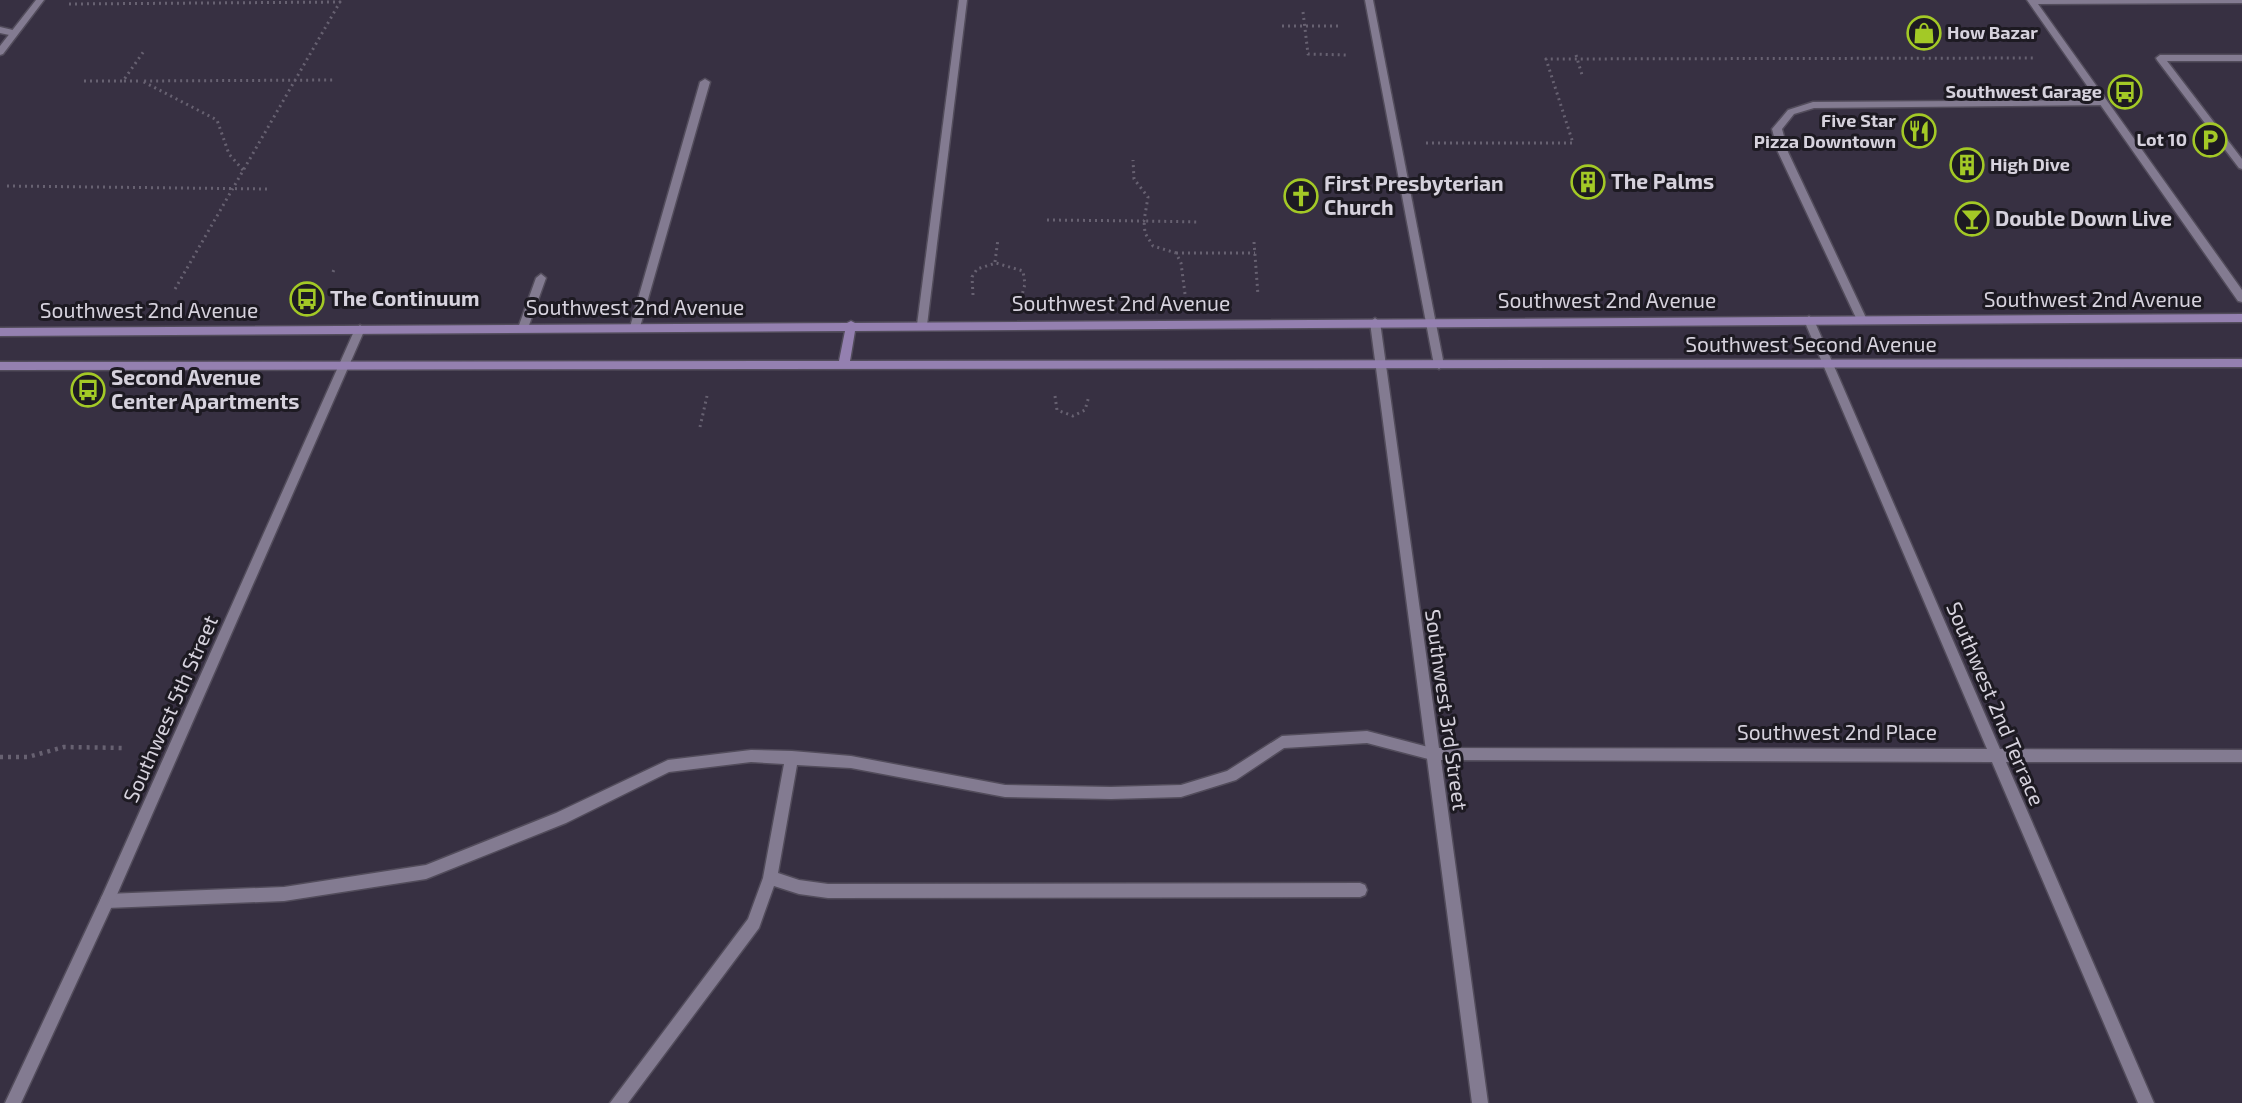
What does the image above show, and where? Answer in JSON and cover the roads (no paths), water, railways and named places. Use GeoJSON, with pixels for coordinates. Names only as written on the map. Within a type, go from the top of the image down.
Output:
{"type":"FeatureCollection","features":[{"type":"Feature","properties":{"kind":"street"},"geometry":{"type":"LineString","coordinates":[[0,52],[40,0]]}},
{"type":"Feature","properties":{"kind":"street"},"geometry":{"type":"LineString","coordinates":[[922,325],[963,0]]}},
{"type":"Feature","properties":{"kind":"street"},"geometry":{"type":"LineString","coordinates":[[1369,0],[1439,366]]}},
{"type":"Feature","properties":{"kind":"street"},"geometry":{"type":"LineString","coordinates":[[2032,0],[2242,0]]}},
{"type":"Feature","properties":{"kind":"street"},"geometry":{"type":"LineString","coordinates":[[2032,0],[2242,298]]}},
{"type":"Feature","properties":{"kind":"street"},"geometry":{"type":"LineString","coordinates":[[2237,0],[2242,6]]}},
{"type":"Feature","properties":{"kind":"street"},"geometry":{"type":"LineString","coordinates":[[0,30],[14,33]]}},
{"type":"Feature","properties":{"kind":"street"},"geometry":{"type":"LineString","coordinates":[[2242,58],[2160,58],[2242,166]]}},
{"type":"Feature","properties":{"kind":"street"},"geometry":{"type":"LineString","coordinates":[[635,327],[705,82]]}},
{"type":"Feature","properties":{"kind":"street"},"geometry":{"type":"LineString","coordinates":[[1862,320],[1783,152],[1777,129],[1791,112],[1813,105],[2104,104]]}},
{"type":"Feature","properties":{"kind":"street"},"geometry":{"type":"LineString","coordinates":[[523,328],[541,278]]}},
{"type":"Feature","properties":{"kind":"street","name":"Southwest 2nd Avenue"},"geometry":{"type":"LineString","coordinates":[[0,332],[2242,318]]}},
{"type":"Feature","properties":{"kind":"street","name":"Southwest 2nd Terrace"},"geometry":{"type":"LineString","coordinates":[[1809,320],[2146,1103]]}},
{"type":"Feature","properties":{"kind":"street","name":"Southwest 3rd Street"},"geometry":{"type":"LineString","coordinates":[[1375,322],[1480,1103]]}},
{"type":"Feature","properties":{"kind":"street"},"geometry":{"type":"LineString","coordinates":[[844,366],[851,326]]}},
{"type":"Feature","properties":{"kind":"street","name":"Southwest 5th Street"},"geometry":{"type":"LineString","coordinates":[[13,1103],[107,901],[360,329]]}},
{"type":"Feature","properties":{"kind":"street","name":"Southwest Second Avenue"},"geometry":{"type":"LineString","coordinates":[[1380,366],[2242,363]]}},
{"type":"Feature","properties":{"kind":"street"},"geometry":{"type":"LineString","coordinates":[[0,366],[1380,366]]}},
{"type":"Feature","properties":{"kind":"street","name":"Southwest 2nd Place"},"geometry":{"type":"LineString","coordinates":[[107,901],[284,894],[426,872],[561,818],[668,766],[751,756],[851,762],[1005,791],[1111,793],[1181,791],[1231,776],[1282,742],[1367,737],[1432,754],[2242,756]]}},
{"type":"Feature","properties":{"kind":"street"},"geometry":{"type":"LineString","coordinates":[[618,1103],[754,924],[770,878],[792,757]]}},
{"type":"Feature","properties":{"kind":"street"},"geometry":{"type":"LineString","coordinates":[[770,878],[799,887],[828,891],[1360,890]]}},
{"type":"Feature","properties":{"kind":"place","name":"How Bazar"},"geometry":{"type":"Point","coordinates":[1924,33]}},
{"type":"Feature","properties":{"kind":"place","name":"Southwest Garage"},"geometry":{"type":"Point","coordinates":[2125,92]}},
{"type":"Feature","properties":{"kind":"place","name":"Five Star Pizza Downtown"},"geometry":{"type":"Point","coordinates":[1919,131]}},
{"type":"Feature","properties":{"kind":"place","name":"Lot 10"},"geometry":{"type":"Point","coordinates":[2210,140]}},
{"type":"Feature","properties":{"kind":"place","name":"High Dive"},"geometry":{"type":"Point","coordinates":[1967,165]}},
{"type":"Feature","properties":{"kind":"place","name":"The Palms"},"geometry":{"type":"Point","coordinates":[1588,182]}},
{"type":"Feature","properties":{"kind":"place","name":"First Presbyterian Church"},"geometry":{"type":"Point","coordinates":[1301,196]}},
{"type":"Feature","properties":{"kind":"place","name":"Double Down Live"},"geometry":{"type":"Point","coordinates":[1972,219]}},
{"type":"Feature","properties":{"kind":"place","name":"The Continuum"},"geometry":{"type":"Point","coordinates":[307,299]}},
{"type":"Feature","properties":{"kind":"place","name":"Second Avenue Center Apartments"},"geometry":{"type":"Point","coordinates":[88,390]}}]}
